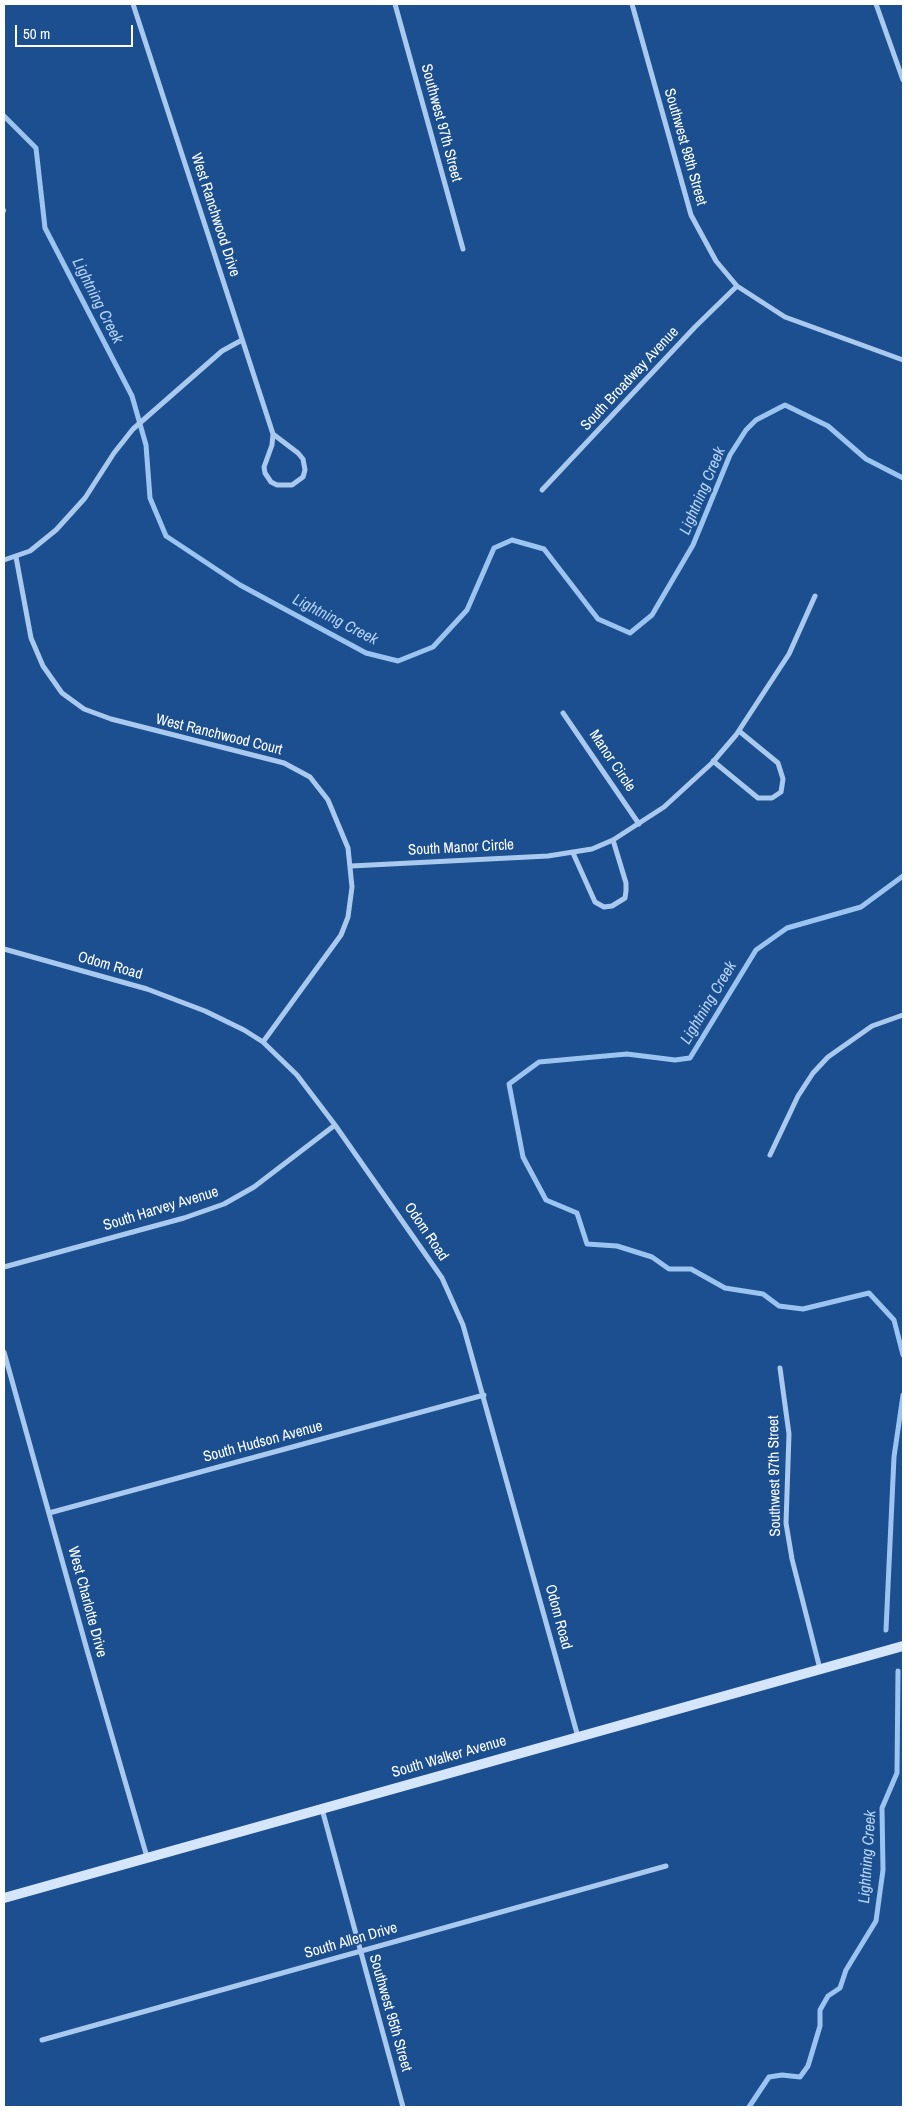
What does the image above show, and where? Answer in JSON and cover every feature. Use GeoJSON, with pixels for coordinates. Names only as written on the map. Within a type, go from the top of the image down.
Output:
{"type":"FeatureCollection","features":[{"type":"Feature","properties":{"kind":"main road","name":"South Walker Avenue"},"geometry":{"type":"LineString","coordinates":[[4,1898],[903,1646]]}},
{"type":"Feature","properties":{"kind":"street","name":"West Ranchwood Drive"},"geometry":{"type":"LineString","coordinates":[[133,4],[273,434]]}},
{"type":"Feature","properties":{"kind":"street","name":"Southwest 97th Street"},"geometry":{"type":"LineString","coordinates":[[395,4],[463,249]]}},
{"type":"Feature","properties":{"kind":"street","name":"Southwest 98th Street"},"geometry":{"type":"LineString","coordinates":[[632,4],[691,215],[708,250],[737,286],[785,317],[903,360]]}},
{"type":"Feature","properties":{"kind":"street"},"geometry":{"type":"LineString","coordinates":[[876,4],[903,80]]}},
{"type":"Feature","properties":{"kind":"street","name":"South Broadway Avenue"},"geometry":{"type":"LineString","coordinates":[[542,490],[695,327],[737,286]]}},
{"type":"Feature","properties":{"kind":"street"},"geometry":{"type":"LineString","coordinates":[[4,560],[16,557],[42,543],[70,517],[114,453],[152,410],[222,351],[242,340]]}},
{"type":"Feature","properties":{"kind":"street"},"geometry":{"type":"LineString","coordinates":[[273,434],[298,452],[303,459],[305,470],[303,477],[292,485],[277,485],[266,477],[264,468],[272,445],[273,434]]}},
{"type":"Feature","properties":{"kind":"street","name":"West Ranchwood Court"},"geometry":{"type":"LineString","coordinates":[[16,557],[31,638],[43,666],[62,693],[84,709],[111,720],[233,751],[267,757],[299,769],[310,777],[328,800],[341,830],[351,866],[351,902],[340,935],[264,1042]]}},
{"type":"Feature","properties":{"kind":"street","name":"South Manor Circle"},"geometry":{"type":"LineString","coordinates":[[351,866],[574,853],[592,849],[613,840],[664,807],[713,762],[739,731],[789,654],[815,596]]}},
{"type":"Feature","properties":{"kind":"street","name":"Manor Circle"},"geometry":{"type":"LineString","coordinates":[[563,713],[639,824]]}},
{"type":"Feature","properties":{"kind":"street"},"geometry":{"type":"LineString","coordinates":[[713,762],[758,798],[772,798],[782,792],[784,779],[778,763],[739,731]]}},
{"type":"Feature","properties":{"kind":"street"},"geometry":{"type":"LineString","coordinates":[[574,853],[594,902],[604,907],[612,906],[624,898],[626,891],[626,883],[613,840]]}},
{"type":"Feature","properties":{"kind":"street","name":"Odom Road"},"geometry":{"type":"LineString","coordinates":[[4,949],[147,989],[205,1011],[244,1030],[264,1042],[297,1075],[335,1126],[442,1278],[463,1325],[578,1737]]}},
{"type":"Feature","properties":{"kind":"street"},"geometry":{"type":"LineString","coordinates":[[770,1155],[798,1096],[813,1073],[828,1057],[872,1026],[903,1015]]}},
{"type":"Feature","properties":{"kind":"street","name":"South Harvey Avenue"},"geometry":{"type":"LineString","coordinates":[[4,1267],[184,1218],[224,1204],[254,1187],[335,1126]]}},
{"type":"Feature","properties":{"kind":"street","name":"West Charlotte Drive"},"geometry":{"type":"LineString","coordinates":[[4,1352],[86,1650],[147,1857]]}},
{"type":"Feature","properties":{"kind":"street","name":"Southwest 97th Street"},"geometry":{"type":"LineString","coordinates":[[780,1368],[789,1434],[786,1523],[792,1560],[820,1669]]}},
{"type":"Feature","properties":{"kind":"street","name":"South Hudson Avenue"},"geometry":{"type":"LineString","coordinates":[[49,1513],[484,1395]]}},
{"type":"Feature","properties":{"kind":"street","name":"Southwest 95th Street"},"geometry":{"type":"LineString","coordinates":[[322,1809],[403,2107]]}},
{"type":"Feature","properties":{"kind":"street","name":"South Allen Drive"},"geometry":{"type":"LineString","coordinates":[[42,2040],[666,1866]]}},
{"type":"Feature","properties":{"kind":"waterway","name":"Lightning Creek"},"geometry":{"type":"LineString","coordinates":[[4,116],[36,148],[45,228],[132,396],[146,445],[150,498],[166,536],[240,585],[366,653],[398,661],[433,647],[467,610],[494,548],[512,540],[544,549],[598,619],[630,633],[652,615],[693,545],[730,455],[746,430],[756,420],[785,405],[828,426],[866,459],[903,478]]}},
{"type":"Feature","properties":{"kind":"waterway","name":"Lightning Creek"},"geometry":{"type":"LineString","coordinates":[[903,876],[861,907],[787,928],[756,950],[690,1058],[675,1060],[627,1054],[539,1062],[509,1084],[523,1157],[546,1200],[577,1213],[587,1244],[617,1246],[652,1257],[669,1269],[691,1269],[725,1288],[763,1294],[779,1306],[803,1309],[869,1293],[894,1320],[903,1355]]}},
{"type":"Feature","properties":{"kind":"waterway","name":"Lightning Creek"},"geometry":{"type":"LineString","coordinates":[[886,1630],[894,1457],[903,1395]]}},
{"type":"Feature","properties":{"kind":"waterway","name":"Lightning Creek"},"geometry":{"type":"LineString","coordinates":[[749,2107],[769,2077],[782,2075],[800,2077],[808,2066],[820,2026],[820,2010],[828,1996],[840,1988],[846,1970],[876,1921],[883,1870],[882,1808],[897,1773],[898,1671]]}}]}
